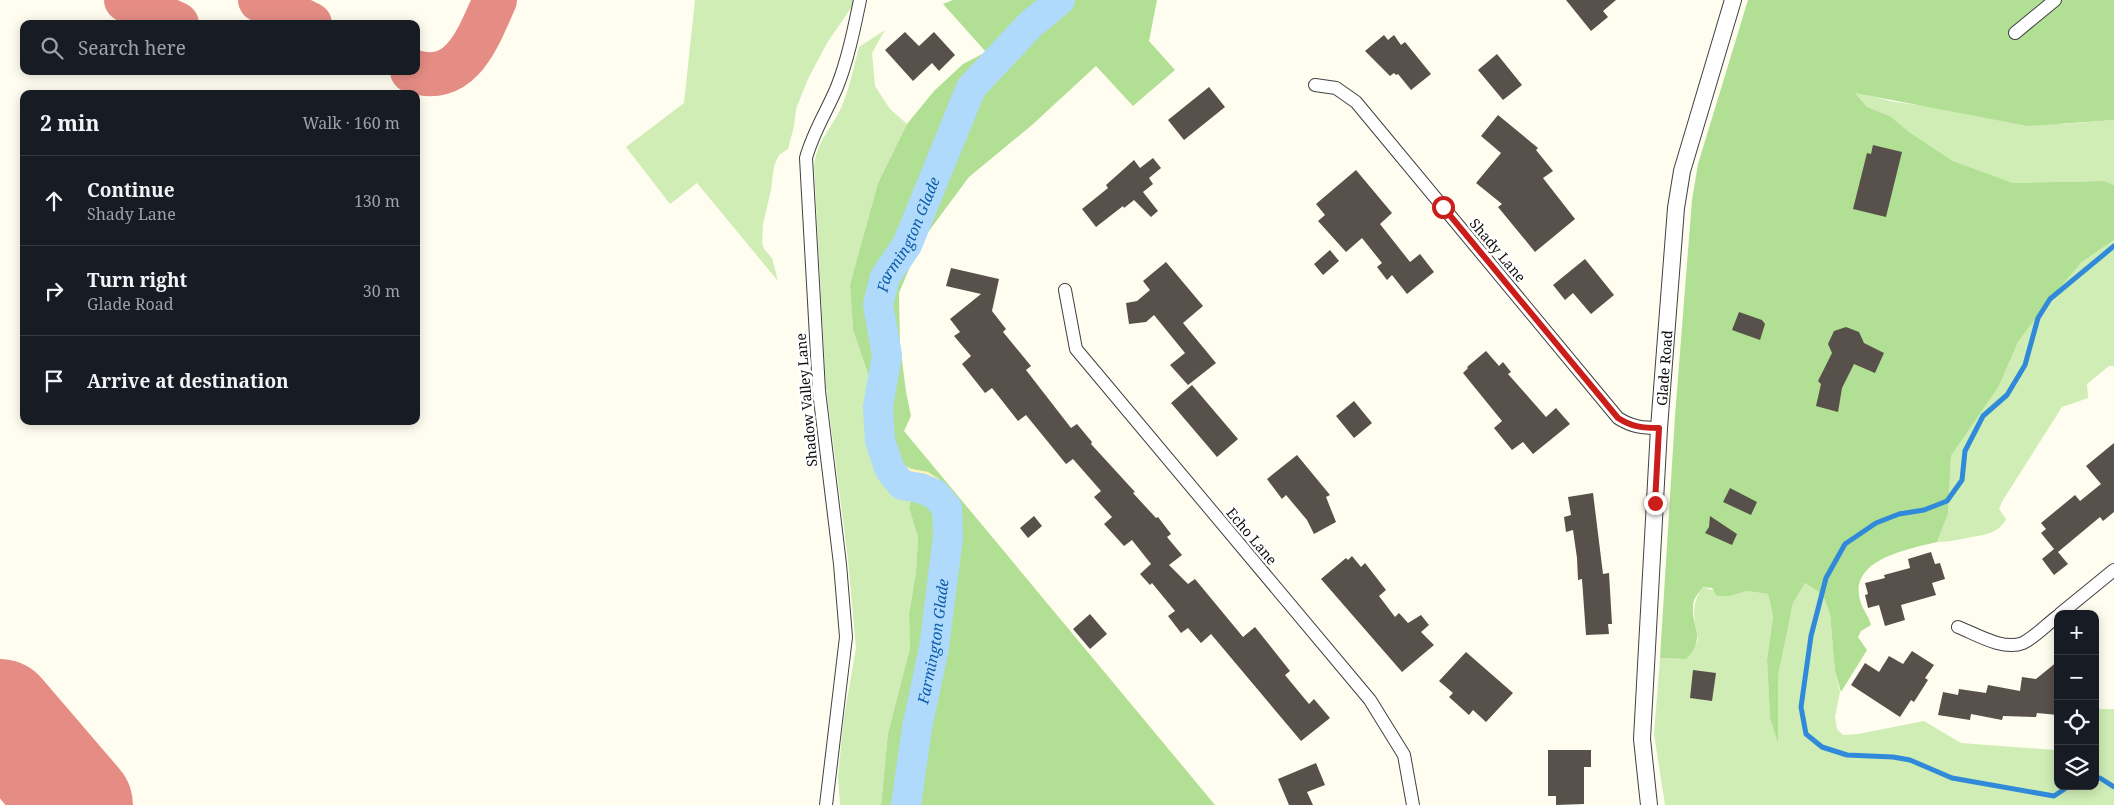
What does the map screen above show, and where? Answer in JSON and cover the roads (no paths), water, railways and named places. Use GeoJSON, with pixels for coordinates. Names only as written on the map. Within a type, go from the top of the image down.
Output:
{"type":"FeatureCollection","features":[{"type":"Feature","properties":{"kind":"street","name":"Shadow Valley Lane"},"geometry":{"type":"LineString","coordinates":[[826,805],[846,636],[840,564],[818,391],[806,158],[810,143],[829,105],[842,71],[860,0]]}},
{"type":"Feature","properties":{"kind":"street","name":"Glade Road"},"geometry":{"type":"LineString","coordinates":[[1649,805],[1642,739],[1659,428],[1677,198],[1682,171],[1733,0]]}},
{"type":"Feature","properties":{"kind":"street"},"geometry":{"type":"LineString","coordinates":[[2015,33],[2055,0]]}},
{"type":"Feature","properties":{"kind":"street","name":"Shady Lane"},"geometry":{"type":"LineString","coordinates":[[1315,85],[1336,88],[1356,102],[1618,418],[1638,428],[1659,428]]}},
{"type":"Feature","properties":{"kind":"street","name":"Echo Lane"},"geometry":{"type":"LineString","coordinates":[[1065,290],[1076,350],[1370,700],[1404,755],[1413,805]]}},
{"type":"Feature","properties":{"kind":"street"},"geometry":{"type":"LineString","coordinates":[[2065,610],[2114,570]]}},
{"type":"Feature","properties":{"kind":"street"},"geometry":{"type":"LineString","coordinates":[[1958,627],[1998,643],[2014,645],[2031,638],[2054,619]]}},
{"type":"Feature","properties":{"kind":"waterway","name":"Farmington Glade"},"geometry":{"type":"LineString","coordinates":[[906,805],[917,728],[934,648],[948,537],[947,508],[935,494],[920,488],[902,485],[890,470],[880,441],[878,407],[887,355],[878,305],[885,277],[907,245],[971,88],[1030,25],[1060,0]]}},
{"type":"Feature","properties":{"kind":"waterway"},"geometry":{"type":"LineString","coordinates":[[2063,790],[2054,796],[1952,778],[1910,760],[1893,757],[1847,755],[1822,747],[1806,734],[1801,707],[1811,636],[1826,578],[1845,544],[1876,523],[1899,514],[1924,510],[1947,501],[1962,480],[1965,451],[1983,416],[2007,395],[2025,365],[2038,318],[2050,299],[2114,246]]}},
{"type":"Feature","properties":{"kind":"waterway"},"geometry":{"type":"LineString","coordinates":[[2099,778],[2114,787]]}}]}
